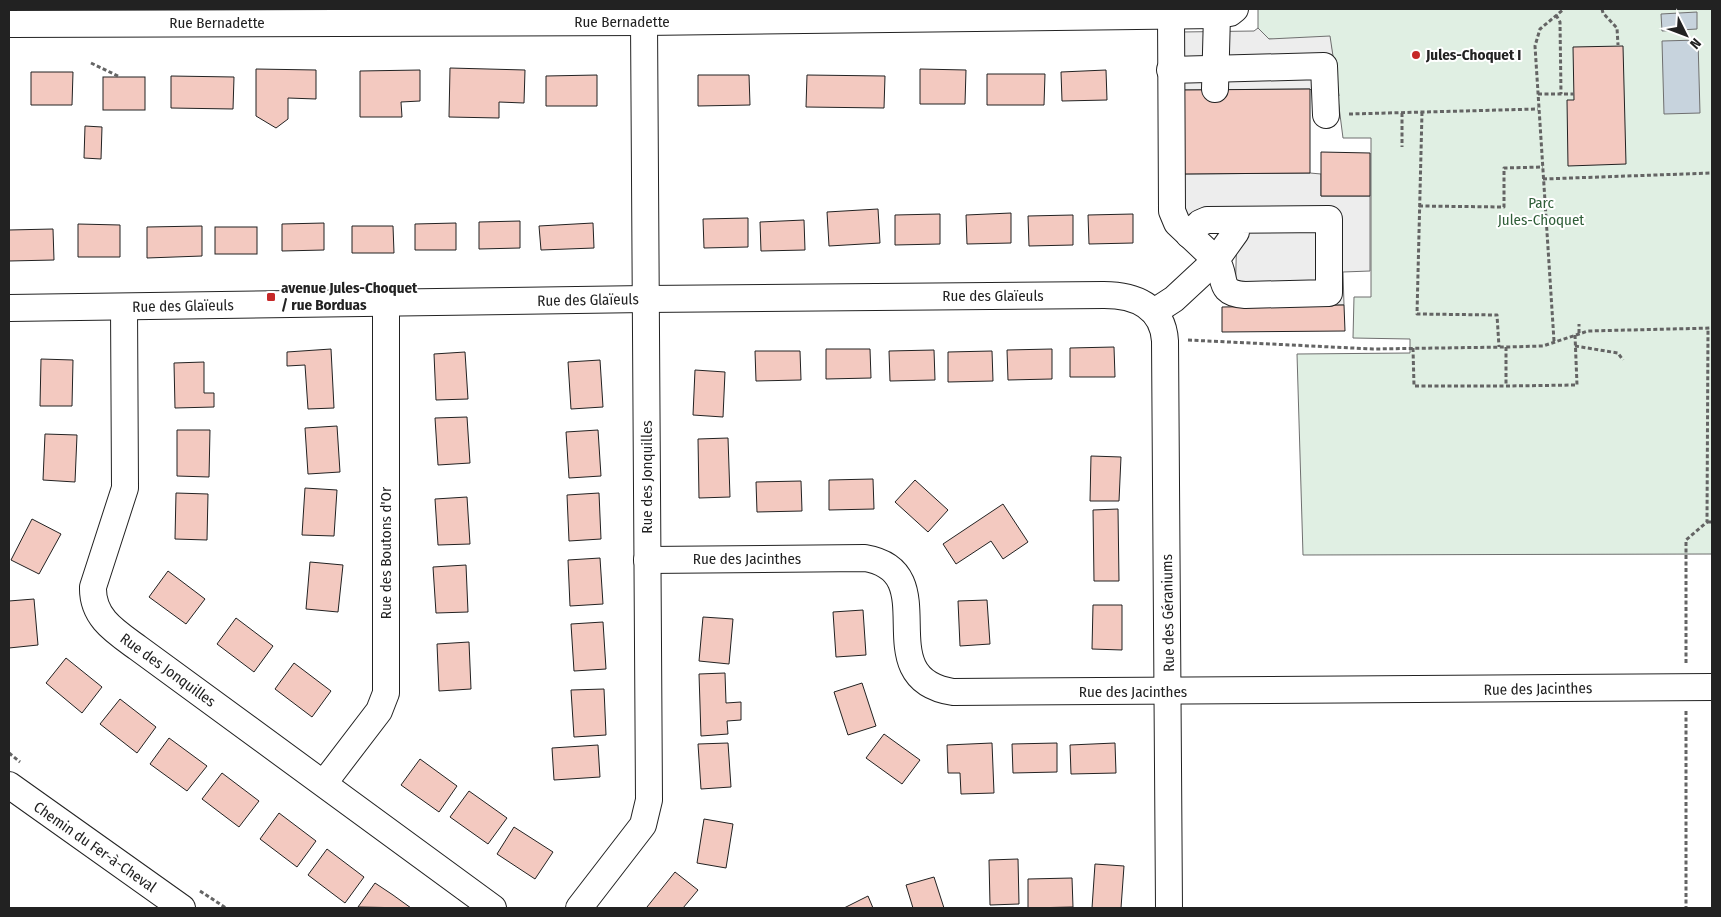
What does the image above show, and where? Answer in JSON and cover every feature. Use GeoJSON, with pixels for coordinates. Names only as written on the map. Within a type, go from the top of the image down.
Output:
{"type":"FeatureCollection","features":[{"type":"Feature","properties":{"kind":"street","name":"Rue Bernadette"},"geometry":{"type":"LineString","coordinates":[[9,24],[644,22],[1172,15],[1229,11]]}},
{"type":"Feature","properties":{"kind":"street"},"geometry":{"type":"LineString","coordinates":[[1216,79],[1229,11]]}},
{"type":"Feature","properties":{"kind":"street"},"geometry":{"type":"LineString","coordinates":[[1172,15],[1170,202],[1177,223],[1188,235],[1221,266],[1224,286],[1236,294],[1329,292],[1329,219],[1208,220],[1200,223],[1188,235]]}},
{"type":"Feature","properties":{"kind":"street","name":"Rue des Jonquilles"},"geometry":{"type":"LineString","coordinates":[[579,908],[629,844],[647,817],[649,800],[644,22]]}},
{"type":"Feature","properties":{"kind":"street"},"geometry":{"type":"LineString","coordinates":[[1170,70],[1216,79],[1324,66],[1336,114]]}},
{"type":"Feature","properties":{"kind":"street"},"geometry":{"type":"LineString","coordinates":[[1157,316],[1216,260],[1236,232],[1237,220]]}},
{"type":"Feature","properties":{"kind":"street","name":"Rue des Glaïeuls"},"geometry":{"type":"LineString","coordinates":[[9,308],[645,299],[1123,295],[1138,300],[1157,316]]}},
{"type":"Feature","properties":{"kind":"street","name":"Rue des Boutons d'Or"},"geometry":{"type":"LineString","coordinates":[[324,783],[379,711],[386,693],[386,304]]}},
{"type":"Feature","properties":{"kind":"street","name":"Rue des Jonquilles"},"geometry":{"type":"LineString","coordinates":[[124,307],[125,488],[93,587],[94,602],[102,619],[111,628],[493,908]]}},
{"type":"Feature","properties":{"kind":"street","name":"Rue des Géraniums"},"geometry":{"type":"LineString","coordinates":[[1157,316],[1165,341],[1170,908]]}},
{"type":"Feature","properties":{"kind":"street","name":"Rue des Jacinthes"},"geometry":{"type":"LineString","coordinates":[[647,560],[873,559],[892,569],[901,579],[905,597],[909,655],[912,665],[919,676],[931,686],[953,692],[1168,692],[1712,686]]}},
{"type":"Feature","properties":{"kind":"street","name":"Chemin du Fer-à-Cheval"},"geometry":{"type":"LineString","coordinates":[[9,785],[182,908]]}},
{"type":"Feature","properties":{"kind":"path"},"geometry":{"type":"LineString","coordinates":[[1554,341],[1538,109],[1536,38],[1540,29],[1564,9]]}},
{"type":"Feature","properties":{"kind":"path"},"geometry":{"type":"LineString","coordinates":[[1602,9],[1603,13],[1617,28],[1618,46]]}},
{"type":"Feature","properties":{"kind":"path"},"geometry":{"type":"LineString","coordinates":[[1556,15],[1560,22],[1561,94]]}},
{"type":"Feature","properties":{"kind":"path"},"geometry":{"type":"LineString","coordinates":[[91,63],[120,77]]}},
{"type":"Feature","properties":{"kind":"path"},"geometry":{"type":"LineString","coordinates":[[1538,94],[1574,94]]}},
{"type":"Feature","properties":{"kind":"path"},"geometry":{"type":"LineString","coordinates":[[1336,114],[1538,109]]}},
{"type":"Feature","properties":{"kind":"path"},"geometry":{"type":"LineString","coordinates":[[1422,112],[1417,314],[1497,314],[1499,347]]}},
{"type":"Feature","properties":{"kind":"path"},"geometry":{"type":"LineString","coordinates":[[1402,113],[1402,146]]}},
{"type":"Feature","properties":{"kind":"path"},"geometry":{"type":"LineString","coordinates":[[1419,206],[1504,207],[1504,168],[1542,168]]}},
{"type":"Feature","properties":{"kind":"path"},"geometry":{"type":"LineString","coordinates":[[1543,179],[1712,173]]}},
{"type":"Feature","properties":{"kind":"path"},"geometry":{"type":"LineString","coordinates":[[1413,348],[1414,386],[1577,385],[1575,346],[1579,324]]}},
{"type":"Feature","properties":{"kind":"path"},"geometry":{"type":"LineString","coordinates":[[1182,340],[1413,348],[1506,347],[1543,346],[1588,331],[1710,328],[1707,380],[1707,522]]}},
{"type":"Feature","properties":{"kind":"path"},"geometry":{"type":"LineString","coordinates":[[1708,344],[1712,348]]}},
{"type":"Feature","properties":{"kind":"path"},"geometry":{"type":"LineString","coordinates":[[1575,346],[1618,353],[1623,360]]}},
{"type":"Feature","properties":{"kind":"path"},"geometry":{"type":"LineString","coordinates":[[1506,347],[1506,386]]}},
{"type":"Feature","properties":{"kind":"path"},"geometry":{"type":"LineString","coordinates":[[1707,380],[1712,377]]}},
{"type":"Feature","properties":{"kind":"path"},"geometry":{"type":"LineString","coordinates":[[1686,670],[1686,540],[1707,522],[1712,522]]}},
{"type":"Feature","properties":{"kind":"path"},"geometry":{"type":"LineString","coordinates":[[1686,704],[1686,908]]}},
{"type":"Feature","properties":{"kind":"green space","name":"Parc Jules-Choquet"},"geometry":{"type":"Polygon","coordinates":[[[1258,9],[1712,9],[1712,554],[1303,555],[1297,354],[1410,353],[1410,339],[1353,338],[1354,297],[1371,297],[1371,138],[1343,138],[1331,45],[1269,39],[1258,28],[1258,9]]]}},
{"type":"Feature","properties":{"kind":"shaded area"},"geometry":{"type":"Polygon","coordinates":[[[1697,12],[1697,29],[1662,31],[1661,14],[1697,12]]]}},
{"type":"Feature","properties":{"kind":"shaded area"},"geometry":{"type":"Polygon","coordinates":[[[1258,28],[1269,39],[1330,36],[1339,96],[1326,95],[1309,89],[1181,90],[1181,32],[1254,31],[1258,28]]]}},
{"type":"Feature","properties":{"kind":"shaded area"},"geometry":{"type":"Polygon","coordinates":[[[1698,40],[1700,113],[1664,114],[1662,41],[1698,40]]]}},
{"type":"Feature","properties":{"kind":"shaded area"},"geometry":{"type":"Polygon","coordinates":[[[1181,174],[1321,174],[1321,196],[1370,196],[1370,271],[1343,272],[1344,305],[1235,306],[1237,225],[1179,225],[1181,174]]]}},
{"type":"Feature","properties":{"kind":"building"},"geometry":{"type":"Polygon","coordinates":[[[1623,46],[1626,164],[1568,166],[1567,100],[1574,100],[1573,47],[1623,46]]]}},
{"type":"Feature","properties":{"kind":"building"},"geometry":{"type":"Polygon","coordinates":[[[450,68],[525,70],[524,103],[499,102],[499,118],[449,117],[450,68]]]}},
{"type":"Feature","properties":{"kind":"building"},"geometry":{"type":"Polygon","coordinates":[[[256,69],[316,70],[316,99],[288,98],[288,119],[276,128],[256,116],[256,69]]]}},
{"type":"Feature","properties":{"kind":"building"},"geometry":{"type":"Polygon","coordinates":[[[920,69],[966,70],[965,104],[920,104],[920,69]]]}},
{"type":"Feature","properties":{"kind":"building"},"geometry":{"type":"Polygon","coordinates":[[[420,70],[420,101],[401,102],[402,117],[360,117],[360,71],[420,70]]]}},
{"type":"Feature","properties":{"kind":"building"},"geometry":{"type":"Polygon","coordinates":[[[1106,70],[1107,100],[1062,101],[1061,72],[1106,70]]]}},
{"type":"Feature","properties":{"kind":"building"},"geometry":{"type":"Polygon","coordinates":[[[31,72],[73,72],[72,105],[31,105],[31,72]]]}},
{"type":"Feature","properties":{"kind":"building"},"geometry":{"type":"Polygon","coordinates":[[[987,74],[1045,74],[1044,105],[987,105],[987,74]]]}},
{"type":"Feature","properties":{"kind":"building"},"geometry":{"type":"Polygon","coordinates":[[[597,75],[597,106],[546,106],[546,76],[597,75]]]}},
{"type":"Feature","properties":{"kind":"building"},"geometry":{"type":"Polygon","coordinates":[[[698,75],[749,75],[750,105],[698,106],[698,75]]]}},
{"type":"Feature","properties":{"kind":"building"},"geometry":{"type":"Polygon","coordinates":[[[807,75],[885,76],[884,108],[806,107],[807,75]]]}},
{"type":"Feature","properties":{"kind":"building"},"geometry":{"type":"Polygon","coordinates":[[[171,76],[234,77],[233,109],[171,108],[171,76]]]}},
{"type":"Feature","properties":{"kind":"building"},"geometry":{"type":"Polygon","coordinates":[[[103,77],[145,77],[145,110],[103,110],[103,77]]]}},
{"type":"Feature","properties":{"kind":"building"},"geometry":{"type":"Polygon","coordinates":[[[1310,89],[1310,173],[1181,174],[1181,90],[1310,89]]]}},
{"type":"Feature","properties":{"kind":"building"},"geometry":{"type":"Polygon","coordinates":[[[85,126],[102,127],[101,159],[84,158],[85,126]]]}},
{"type":"Feature","properties":{"kind":"building"},"geometry":{"type":"Polygon","coordinates":[[[1321,152],[1370,153],[1370,196],[1321,196],[1321,152]]]}},
{"type":"Feature","properties":{"kind":"building"},"geometry":{"type":"Polygon","coordinates":[[[878,209],[880,243],[829,246],[827,212],[878,209]]]}},
{"type":"Feature","properties":{"kind":"building"},"geometry":{"type":"Polygon","coordinates":[[[1011,213],[1011,243],[967,244],[966,215],[1011,213]]]}},
{"type":"Feature","properties":{"kind":"building"},"geometry":{"type":"Polygon","coordinates":[[[940,214],[940,244],[895,245],[895,215],[940,214]]]}},
{"type":"Feature","properties":{"kind":"building"},"geometry":{"type":"Polygon","coordinates":[[[1133,214],[1133,243],[1089,244],[1088,215],[1133,214]]]}},
{"type":"Feature","properties":{"kind":"building"},"geometry":{"type":"Polygon","coordinates":[[[1073,215],[1073,245],[1029,246],[1028,216],[1073,215]]]}},
{"type":"Feature","properties":{"kind":"building"},"geometry":{"type":"Polygon","coordinates":[[[748,218],[748,247],[704,248],[703,219],[748,218]]]}},
{"type":"Feature","properties":{"kind":"building"},"geometry":{"type":"Polygon","coordinates":[[[804,220],[805,250],[761,251],[760,222],[804,220]]]}},
{"type":"Feature","properties":{"kind":"building"},"geometry":{"type":"Polygon","coordinates":[[[520,221],[520,248],[479,249],[479,222],[520,221]]]}},
{"type":"Feature","properties":{"kind":"building"},"geometry":{"type":"Polygon","coordinates":[[[324,223],[324,250],[282,251],[282,224],[324,223]]]}},
{"type":"Feature","properties":{"kind":"building"},"geometry":{"type":"Polygon","coordinates":[[[456,223],[456,250],[415,250],[415,224],[456,223]]]}},
{"type":"Feature","properties":{"kind":"building"},"geometry":{"type":"Polygon","coordinates":[[[593,223],[594,248],[541,250],[539,226],[593,223]]]}},
{"type":"Feature","properties":{"kind":"building"},"geometry":{"type":"Polygon","coordinates":[[[78,224],[120,225],[120,257],[78,257],[78,224]]]}},
{"type":"Feature","properties":{"kind":"building"},"geometry":{"type":"Polygon","coordinates":[[[202,226],[202,256],[147,258],[147,227],[202,226]]]}},
{"type":"Feature","properties":{"kind":"building"},"geometry":{"type":"Polygon","coordinates":[[[352,226],[393,226],[394,253],[352,253],[352,226]]]}},
{"type":"Feature","properties":{"kind":"building"},"geometry":{"type":"Polygon","coordinates":[[[215,227],[257,227],[257,254],[215,254],[215,227]]]}},
{"type":"Feature","properties":{"kind":"building"},"geometry":{"type":"Polygon","coordinates":[[[53,229],[54,260],[9,261],[9,230],[53,229]]]}},
{"type":"Feature","properties":{"kind":"building"},"geometry":{"type":"Polygon","coordinates":[[[1344,305],[1345,331],[1222,332],[1222,307],[1344,305]]]}},
{"type":"Feature","properties":{"kind":"building"},"geometry":{"type":"Polygon","coordinates":[[[1114,347],[1115,377],[1070,377],[1070,348],[1114,347]]]}},
{"type":"Feature","properties":{"kind":"building"},"geometry":{"type":"Polygon","coordinates":[[[331,349],[334,408],[308,409],[305,365],[287,366],[287,352],[331,349]]]}},
{"type":"Feature","properties":{"kind":"building"},"geometry":{"type":"Polygon","coordinates":[[[826,349],[870,349],[871,378],[826,379],[826,349]]]}},
{"type":"Feature","properties":{"kind":"building"},"geometry":{"type":"Polygon","coordinates":[[[1052,349],[1052,379],[1008,380],[1007,350],[1052,349]]]}},
{"type":"Feature","properties":{"kind":"building"},"geometry":{"type":"Polygon","coordinates":[[[934,350],[935,380],[890,381],[889,351],[934,350]]]}},
{"type":"Feature","properties":{"kind":"building"},"geometry":{"type":"Polygon","coordinates":[[[755,351],[800,351],[801,380],[756,381],[755,351]]]}},
{"type":"Feature","properties":{"kind":"building"},"geometry":{"type":"Polygon","coordinates":[[[992,351],[993,381],[948,382],[948,352],[992,351]]]}},
{"type":"Feature","properties":{"kind":"building"},"geometry":{"type":"Polygon","coordinates":[[[465,352],[468,399],[436,400],[434,354],[465,352]]]}},
{"type":"Feature","properties":{"kind":"building"},"geometry":{"type":"Polygon","coordinates":[[[41,359],[73,360],[72,406],[40,406],[41,359]]]}},
{"type":"Feature","properties":{"kind":"building"},"geometry":{"type":"Polygon","coordinates":[[[600,360],[603,407],[571,409],[568,362],[600,360]]]}},
{"type":"Feature","properties":{"kind":"building"},"geometry":{"type":"Polygon","coordinates":[[[204,362],[204,393],[214,393],[214,407],[175,408],[174,363],[204,362]]]}},
{"type":"Feature","properties":{"kind":"building"},"geometry":{"type":"Polygon","coordinates":[[[695,370],[725,372],[723,417],[693,415],[695,370]]]}},
{"type":"Feature","properties":{"kind":"building"},"geometry":{"type":"Polygon","coordinates":[[[467,417],[470,463],[438,465],[435,418],[467,417]]]}},
{"type":"Feature","properties":{"kind":"building"},"geometry":{"type":"Polygon","coordinates":[[[337,426],[340,472],[308,474],[305,428],[337,426]]]}},
{"type":"Feature","properties":{"kind":"building"},"geometry":{"type":"Polygon","coordinates":[[[177,430],[210,430],[209,477],[177,476],[177,430]]]}},
{"type":"Feature","properties":{"kind":"building"},"geometry":{"type":"Polygon","coordinates":[[[598,430],[601,476],[569,478],[566,432],[598,430]]]}},
{"type":"Feature","properties":{"kind":"building"},"geometry":{"type":"Polygon","coordinates":[[[45,434],[77,435],[75,482],[43,480],[45,434]]]}},
{"type":"Feature","properties":{"kind":"building"},"geometry":{"type":"Polygon","coordinates":[[[728,438],[730,497],[699,498],[698,439],[728,438]]]}},
{"type":"Feature","properties":{"kind":"building"},"geometry":{"type":"Polygon","coordinates":[[[1091,456],[1121,457],[1119,501],[1090,501],[1091,456]]]}},
{"type":"Feature","properties":{"kind":"building"},"geometry":{"type":"Polygon","coordinates":[[[873,479],[874,509],[829,510],[829,480],[873,479]]]}},
{"type":"Feature","properties":{"kind":"building"},"geometry":{"type":"Polygon","coordinates":[[[915,480],[948,510],[928,532],[895,502],[915,480]]]}},
{"type":"Feature","properties":{"kind":"building"},"geometry":{"type":"Polygon","coordinates":[[[801,481],[802,511],[757,512],[756,482],[801,481]]]}},
{"type":"Feature","properties":{"kind":"building"},"geometry":{"type":"Polygon","coordinates":[[[305,488],[337,490],[334,536],[302,535],[305,488]]]}},
{"type":"Feature","properties":{"kind":"building"},"geometry":{"type":"Polygon","coordinates":[[[176,493],[208,494],[207,540],[175,539],[176,493]]]}},
{"type":"Feature","properties":{"kind":"building"},"geometry":{"type":"Polygon","coordinates":[[[599,493],[601,539],[569,541],[567,495],[599,493]]]}},
{"type":"Feature","properties":{"kind":"building"},"geometry":{"type":"Polygon","coordinates":[[[467,497],[470,544],[438,545],[435,499],[467,497]]]}},
{"type":"Feature","properties":{"kind":"building"},"geometry":{"type":"Polygon","coordinates":[[[1003,504],[1028,542],[1003,559],[991,541],[956,564],[943,544],[1003,504]]]}},
{"type":"Feature","properties":{"kind":"building"},"geometry":{"type":"Polygon","coordinates":[[[1118,509],[1119,581],[1094,581],[1093,510],[1118,509]]]}},
{"type":"Feature","properties":{"kind":"building"},"geometry":{"type":"Polygon","coordinates":[[[32,519],[61,534],[39,574],[11,560],[32,519]]]}},
{"type":"Feature","properties":{"kind":"building"},"geometry":{"type":"Polygon","coordinates":[[[600,558],[603,604],[570,606],[568,560],[600,558]]]}},
{"type":"Feature","properties":{"kind":"building"},"geometry":{"type":"Polygon","coordinates":[[[310,562],[343,565],[338,612],[306,609],[310,562]]]}},
{"type":"Feature","properties":{"kind":"building"},"geometry":{"type":"Polygon","coordinates":[[[466,565],[468,612],[436,613],[433,567],[466,565]]]}},
{"type":"Feature","properties":{"kind":"building"},"geometry":{"type":"Polygon","coordinates":[[[168,571],[205,599],[186,624],[149,597],[168,571]]]}},
{"type":"Feature","properties":{"kind":"building"},"geometry":{"type":"Polygon","coordinates":[[[34,599],[38,645],[9,648],[9,601],[34,599]]]}},
{"type":"Feature","properties":{"kind":"building"},"geometry":{"type":"Polygon","coordinates":[[[987,600],[990,644],[960,646],[958,601],[987,600]]]}},
{"type":"Feature","properties":{"kind":"building"},"geometry":{"type":"Polygon","coordinates":[[[1093,605],[1122,605],[1122,650],[1092,649],[1093,605]]]}},
{"type":"Feature","properties":{"kind":"building"},"geometry":{"type":"Polygon","coordinates":[[[863,610],[866,655],[836,657],[833,612],[863,610]]]}},
{"type":"Feature","properties":{"kind":"building"},"geometry":{"type":"Polygon","coordinates":[[[703,617],[733,619],[729,664],[699,661],[703,617]]]}},
{"type":"Feature","properties":{"kind":"building"},"geometry":{"type":"Polygon","coordinates":[[[236,618],[273,646],[254,672],[217,644],[236,618]]]}},
{"type":"Feature","properties":{"kind":"building"},"geometry":{"type":"Polygon","coordinates":[[[603,622],[606,669],[574,671],[571,624],[603,622]]]}},
{"type":"Feature","properties":{"kind":"building"},"geometry":{"type":"Polygon","coordinates":[[[469,642],[471,689],[439,691],[437,644],[469,642]]]}},
{"type":"Feature","properties":{"kind":"building"},"geometry":{"type":"Polygon","coordinates":[[[66,658],[102,687],[82,713],[46,683],[66,658]]]}},
{"type":"Feature","properties":{"kind":"building"},"geometry":{"type":"Polygon","coordinates":[[[294,663],[331,691],[312,717],[275,689],[294,663]]]}},
{"type":"Feature","properties":{"kind":"building"},"geometry":{"type":"Polygon","coordinates":[[[725,673],[726,703],[741,702],[741,720],[727,721],[728,734],[701,736],[699,674],[725,673]]]}},
{"type":"Feature","properties":{"kind":"building"},"geometry":{"type":"Polygon","coordinates":[[[862,683],[876,726],[848,735],[834,692],[862,683]]]}},
{"type":"Feature","properties":{"kind":"building"},"geometry":{"type":"Polygon","coordinates":[[[604,689],[606,735],[574,737],[571,690],[604,689]]]}},
{"type":"Feature","properties":{"kind":"building"},"geometry":{"type":"Polygon","coordinates":[[[120,699],[156,727],[137,753],[100,724],[120,699]]]}},
{"type":"Feature","properties":{"kind":"building"},"geometry":{"type":"Polygon","coordinates":[[[884,734],[920,760],[902,784],[866,758],[884,734]]]}},
{"type":"Feature","properties":{"kind":"building"},"geometry":{"type":"Polygon","coordinates":[[[169,738],[207,766],[187,791],[150,764],[169,738]]]}},
{"type":"Feature","properties":{"kind":"building"},"geometry":{"type":"Polygon","coordinates":[[[728,743],[731,787],[701,789],[698,744],[728,743]]]}},
{"type":"Feature","properties":{"kind":"building"},"geometry":{"type":"Polygon","coordinates":[[[992,743],[994,793],[961,794],[960,773],[948,773],[947,745],[992,743]]]}},
{"type":"Feature","properties":{"kind":"building"},"geometry":{"type":"Polygon","coordinates":[[[1057,743],[1057,772],[1013,773],[1012,744],[1057,743]]]}},
{"type":"Feature","properties":{"kind":"building"},"geometry":{"type":"Polygon","coordinates":[[[1115,743],[1116,773],[1071,774],[1070,745],[1115,743]]]}},
{"type":"Feature","properties":{"kind":"building"},"geometry":{"type":"Polygon","coordinates":[[[598,745],[600,777],[554,780],[552,748],[598,745]]]}},
{"type":"Feature","properties":{"kind":"building"},"geometry":{"type":"Polygon","coordinates":[[[420,759],[457,786],[439,812],[401,785],[420,759]]]}},
{"type":"Feature","properties":{"kind":"building"},"geometry":{"type":"Polygon","coordinates":[[[222,773],[259,801],[239,827],[202,799],[222,773]]]}},
{"type":"Feature","properties":{"kind":"building"},"geometry":{"type":"Polygon","coordinates":[[[469,791],[507,818],[488,844],[450,817],[469,791]]]}},
{"type":"Feature","properties":{"kind":"building"},"geometry":{"type":"Polygon","coordinates":[[[279,813],[316,841],[297,867],[260,839],[279,813]]]}},
{"type":"Feature","properties":{"kind":"building"},"geometry":{"type":"Polygon","coordinates":[[[704,819],[733,824],[726,868],[697,863],[704,819]]]}},
{"type":"Feature","properties":{"kind":"building"},"geometry":{"type":"Polygon","coordinates":[[[514,827],[553,852],[535,879],[497,854],[514,827]]]}},
{"type":"Feature","properties":{"kind":"building"},"geometry":{"type":"Polygon","coordinates":[[[327,849],[364,877],[345,903],[308,875],[327,849]]]}},
{"type":"Feature","properties":{"kind":"building"},"geometry":{"type":"Polygon","coordinates":[[[1018,859],[1019,904],[990,905],[989,860],[1018,859]]]}},
{"type":"Feature","properties":{"kind":"building"},"geometry":{"type":"Polygon","coordinates":[[[1095,864],[1124,866],[1121,908],[1092,908],[1095,864]]]}},
{"type":"Feature","properties":{"kind":"building"},"geometry":{"type":"Polygon","coordinates":[[[675,872],[698,890],[683,908],[647,907],[675,872]]]}},
{"type":"Feature","properties":{"kind":"building"},"geometry":{"type":"Polygon","coordinates":[[[934,877],[944,908],[913,908],[906,885],[934,877]]]}},
{"type":"Feature","properties":{"kind":"building"},"geometry":{"type":"Polygon","coordinates":[[[1072,878],[1073,907],[1028,908],[1028,879],[1072,878]]]}},
{"type":"Feature","properties":{"kind":"building"},"geometry":{"type":"Polygon","coordinates":[[[375,883],[393,895],[411,908],[358,907],[375,883]]]}},
{"type":"Feature","properties":{"kind":"building"},"geometry":{"type":"Polygon","coordinates":[[[868,896],[873,908],[844,908],[868,896]]]}},
{"type":"Feature","properties":{"kind":"place","name":"Jules-Choquet I"},"geometry":{"type":"Point","coordinates":[1416,55]}},
{"type":"Feature","properties":{"kind":"place","name":"avenue Jules-Choquet / rue Borduas"},"geometry":{"type":"Point","coordinates":[271,297]}}]}
